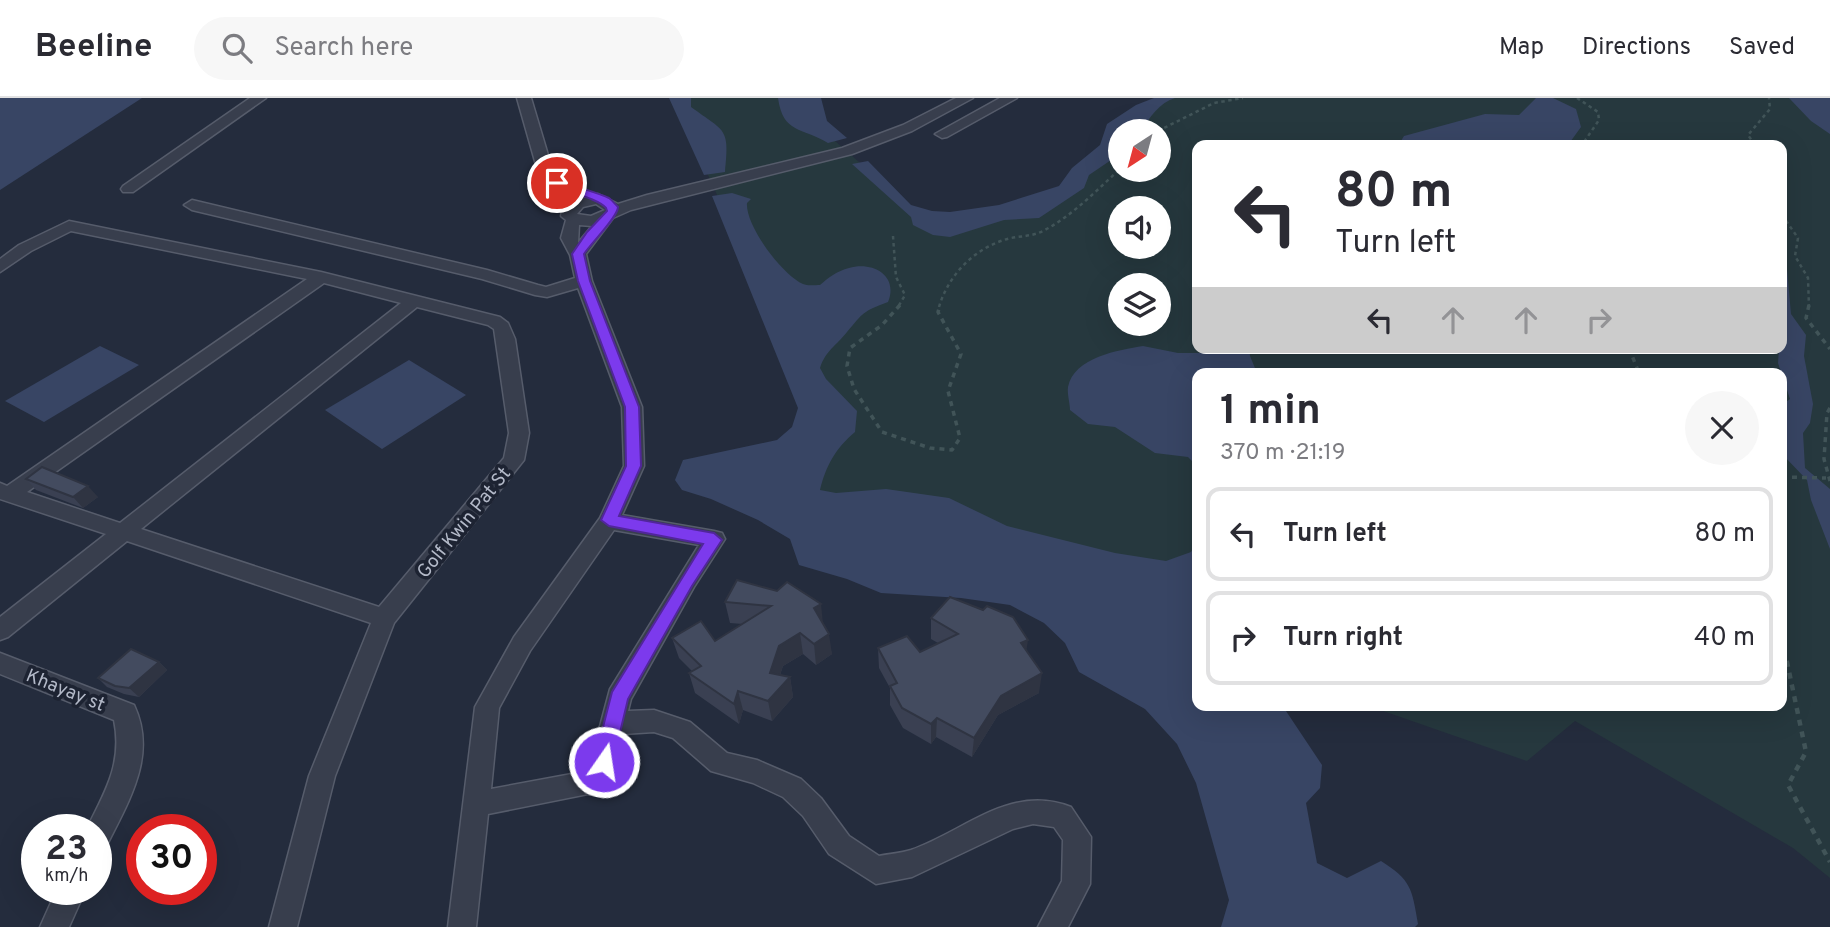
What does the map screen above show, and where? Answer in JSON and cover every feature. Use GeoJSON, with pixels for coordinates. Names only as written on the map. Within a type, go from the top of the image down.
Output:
{"type":"FeatureCollection","features":[{"type":"Feature","properties":{"kind":"street"},"geometry":{"type":"LineString","coordinates":[[128,189],[259,98]]}},
{"type":"Feature","properties":{"kind":"street"},"geometry":{"type":"LineString","coordinates":[[524,98],[548,175],[548,186],[553,194],[572,214],[591,222],[606,207]]}},
{"type":"Feature","properties":{"kind":"street"},"geometry":{"type":"LineString","coordinates":[[463,927],[487,706],[522,644],[577,570],[609,520],[634,466],[632,407],[584,281],[578,254],[571,247],[568,237],[572,214],[578,203],[606,207],[817,160],[871,145],[926,121],[966,98]]}},
{"type":"Feature","properties":{"kind":"street"},"geometry":{"type":"LineString","coordinates":[[942,134],[1010,98]]}},
{"type":"Feature","properties":{"kind":"street"},"geometry":{"type":"LineString","coordinates":[[548,175],[565,187],[606,207]]}},
{"type":"Feature","properties":{"kind":"street"},"geometry":{"type":"LineString","coordinates":[[191,205],[487,275],[536,290],[554,290],[584,281]]}},
{"type":"Feature","properties":{"kind":"street"},"geometry":{"type":"LineString","coordinates":[[578,254],[606,207]]}},
{"type":"Feature","properties":{"kind":"street","name":"Golf Kwin Pat St"},"geometry":{"type":"LineString","coordinates":[[0,267],[24,248],[69,226],[321,277],[494,321],[502,327],[519,433],[514,460],[384,618],[322,776],[283,927]]}},
{"type":"Feature","properties":{"kind":"street"},"geometry":{"type":"LineString","coordinates":[[5,493],[321,277]]}},
{"type":"Feature","properties":{"kind":"street"},"geometry":{"type":"LineString","coordinates":[[0,630],[414,301]]}},
{"type":"Feature","properties":{"kind":"street"},"geometry":{"type":"LineString","coordinates":[[5,493],[384,618]]}},
{"type":"Feature","properties":{"kind":"street"},"geometry":{"type":"LineString","coordinates":[[476,804],[599,781],[619,697],[686,581],[714,540],[609,520]]}},
{"type":"Feature","properties":{"kind":"street","name":"Khayay st"},"geometry":{"type":"LineString","coordinates":[[0,663],[125,713],[131,736],[130,767],[107,814]]}},
{"type":"Feature","properties":{"kind":"street"},"geometry":{"type":"LineString","coordinates":[[613,723],[654,721],[681,730],[720,763],[758,772],[792,788],[812,807],[839,845],[876,870],[912,863],[1009,817],[1033,811],[1062,816],[1077,837],[1076,884],[1052,927]]}},
{"type":"Feature","properties":{"kind":"street"},"geometry":{"type":"LineString","coordinates":[[54,927],[64,905]]}},
{"type":"Feature","properties":{"kind":"path"},"geometry":{"type":"LineString","coordinates":[[1171,124],[1214,103],[1243,98]]}},
{"type":"Feature","properties":{"kind":"path"},"geometry":{"type":"LineString","coordinates":[[1577,98],[1598,112],[1600,120],[1586,140]]}},
{"type":"Feature","properties":{"kind":"path"},"geometry":{"type":"LineString","coordinates":[[1752,140],[1748,135],[1749,129],[1770,111],[1772,104],[1769,98]]}},
{"type":"Feature","properties":{"kind":"path"},"geometry":{"type":"LineString","coordinates":[[893,236],[896,277],[905,295],[897,312],[875,332],[850,348],[847,366],[854,388],[882,432],[930,448],[952,450],[960,438],[948,391],[961,354],[938,312],[940,300],[965,262],[984,247],[1042,233],[1081,206],[1108,180]]}},
{"type":"Feature","properties":{"kind":"path"},"geometry":{"type":"LineString","coordinates":[[1787,220],[1798,232],[1800,244],[1795,256],[1808,272],[1812,291],[1806,317],[1830,349]]}},
{"type":"Feature","properties":{"kind":"path"},"geometry":{"type":"LineString","coordinates":[[1787,477],[1828,479],[1823,462],[1827,413],[1830,408]]}},
{"type":"Feature","properties":{"kind":"path"},"geometry":{"type":"LineString","coordinates":[[1787,662],[1806,752],[1788,785],[1830,862]]}},
{"type":"Feature","properties":{"kind":"shaded area"},"geometry":{"type":"Polygon","coordinates":[[[673,98],[807,98],[803,113],[924,219],[1059,195],[1108,142],[1108,182],[1171,182],[1171,119],[1132,119],[1163,98],[1807,98],[1830,120],[1830,878],[1793,848],[1575,721],[1527,761],[1383,711],[1787,711],[1787,368],[1192,368],[1192,645],[770,499],[814,408],[673,98]]]}},
{"type":"Feature","properties":{"kind":"water"},"geometry":{"type":"Polygon","coordinates":[[[0,98],[142,98],[0,190],[0,98]]]}},
{"type":"Feature","properties":{"kind":"water"},"geometry":{"type":"Polygon","coordinates":[[[669,98],[691,98],[691,107],[723,132],[727,146],[725,172],[704,175],[669,98]]]}},
{"type":"Feature","properties":{"kind":"water"},"geometry":{"type":"Polygon","coordinates":[[[778,98],[821,98],[827,121],[847,138],[828,143],[795,128],[784,118],[778,98]]]}},
{"type":"Feature","properties":{"kind":"water"},"geometry":{"type":"Polygon","coordinates":[[[1154,98],[1175,98],[1160,107],[1149,119],[1115,119],[1136,105],[1154,98]]]}},
{"type":"Feature","properties":{"kind":"water"},"geometry":{"type":"Polygon","coordinates":[[[1536,98],[1553,98],[1576,109],[1581,127],[1572,140],[1402,140],[1404,136],[1485,114],[1519,115],[1536,98]]]}},
{"type":"Feature","properties":{"kind":"water"},"geometry":{"type":"Polygon","coordinates":[[[1789,98],[1830,98],[1830,134],[1811,121],[1789,98]]]}},
{"type":"Feature","properties":{"kind":"water"},"geometry":{"type":"Polygon","coordinates":[[[1107,124],[1108,162],[1089,175],[1084,188],[1039,218],[1004,220],[950,237],[933,235],[913,225],[911,217],[852,164],[868,161],[911,205],[932,211],[950,212],[999,205],[1059,186],[1072,168],[1100,145],[1107,124]]]}},
{"type":"Feature","properties":{"kind":"water"},"geometry":{"type":"Polygon","coordinates":[[[732,193],[751,199],[747,203],[748,212],[758,236],[785,271],[803,284],[820,285],[845,269],[858,266],[881,272],[890,284],[888,302],[861,316],[822,362],[820,368],[826,379],[857,411],[855,432],[842,444],[833,458],[820,490],[836,493],[886,489],[949,498],[1007,526],[1115,553],[1166,561],[1192,550],[1192,711],[1286,711],[1322,765],[1320,788],[1306,803],[1317,863],[1347,878],[1381,861],[1399,874],[1412,893],[1418,924],[1415,927],[1221,927],[1229,900],[1196,783],[1177,744],[1145,709],[1079,672],[1065,643],[1044,623],[1010,605],[961,598],[881,593],[847,579],[799,565],[790,539],[758,520],[711,499],[682,490],[675,480],[683,460],[777,440],[792,427],[798,408],[712,196],[732,193]]]}},
{"type":"Feature","properties":{"kind":"water"},"geometry":{"type":"Polygon","coordinates":[[[1787,269],[1791,314],[1806,335],[1804,356],[1813,404],[1810,423],[1803,433],[1805,468],[1830,489],[1830,549],[1811,500],[1807,480],[1787,459],[1787,401],[1790,399],[1787,390],[1787,368],[1780,368],[1779,354],[1787,354],[1787,269]]]}},
{"type":"Feature","properties":{"kind":"water"},"geometry":{"type":"Polygon","coordinates":[[[100,346],[139,365],[44,422],[5,401],[100,346]]]}},
{"type":"Feature","properties":{"kind":"water"},"geometry":{"type":"Polygon","coordinates":[[[1143,346],[1178,353],[1250,354],[1255,368],[1192,368],[1192,461],[1188,457],[1155,453],[1115,427],[1088,424],[1070,410],[1068,387],[1079,368],[1099,357],[1143,346]]]}},
{"type":"Feature","properties":{"kind":"water"},"geometry":{"type":"Polygon","coordinates":[[[409,360],[466,395],[382,449],[325,410],[409,360]]]}},
{"type":"Feature","properties":{"kind":"building"},"geometry":{"type":"Polygon","coordinates":[[[42,467],[88,486],[73,497],[26,479],[42,467]]]}},
{"type":"Feature","properties":{"kind":"building"},"geometry":{"type":"Polygon","coordinates":[[[737,580],[777,591],[787,582],[821,604],[814,608],[829,634],[814,644],[800,633],[779,646],[770,673],[790,677],[768,701],[738,691],[734,704],[689,673],[701,666],[672,638],[701,621],[715,641],[771,606],[725,602],[737,580]]]}},
{"type":"Feature","properties":{"kind":"building"},"geometry":{"type":"Polygon","coordinates":[[[950,597],[983,610],[987,606],[1013,617],[1028,640],[1021,643],[1042,673],[1001,696],[974,738],[937,718],[931,724],[902,708],[890,686],[897,683],[878,648],[907,636],[920,652],[958,634],[931,618],[950,597]]]}},
{"type":"Feature","properties":{"kind":"building"},"geometry":{"type":"Polygon","coordinates":[[[131,649],[159,662],[129,688],[115,686],[98,678],[131,649]]]}},
{"type":"Feature","properties":{"kind":"route"},"geometry":{"type":"LineString","coordinates":[[557,183],[606,201],[612,207],[612,212],[591,234],[578,254],[584,281],[632,407],[634,466],[609,520],[714,540],[686,581],[619,697],[604,762]]}}]}
